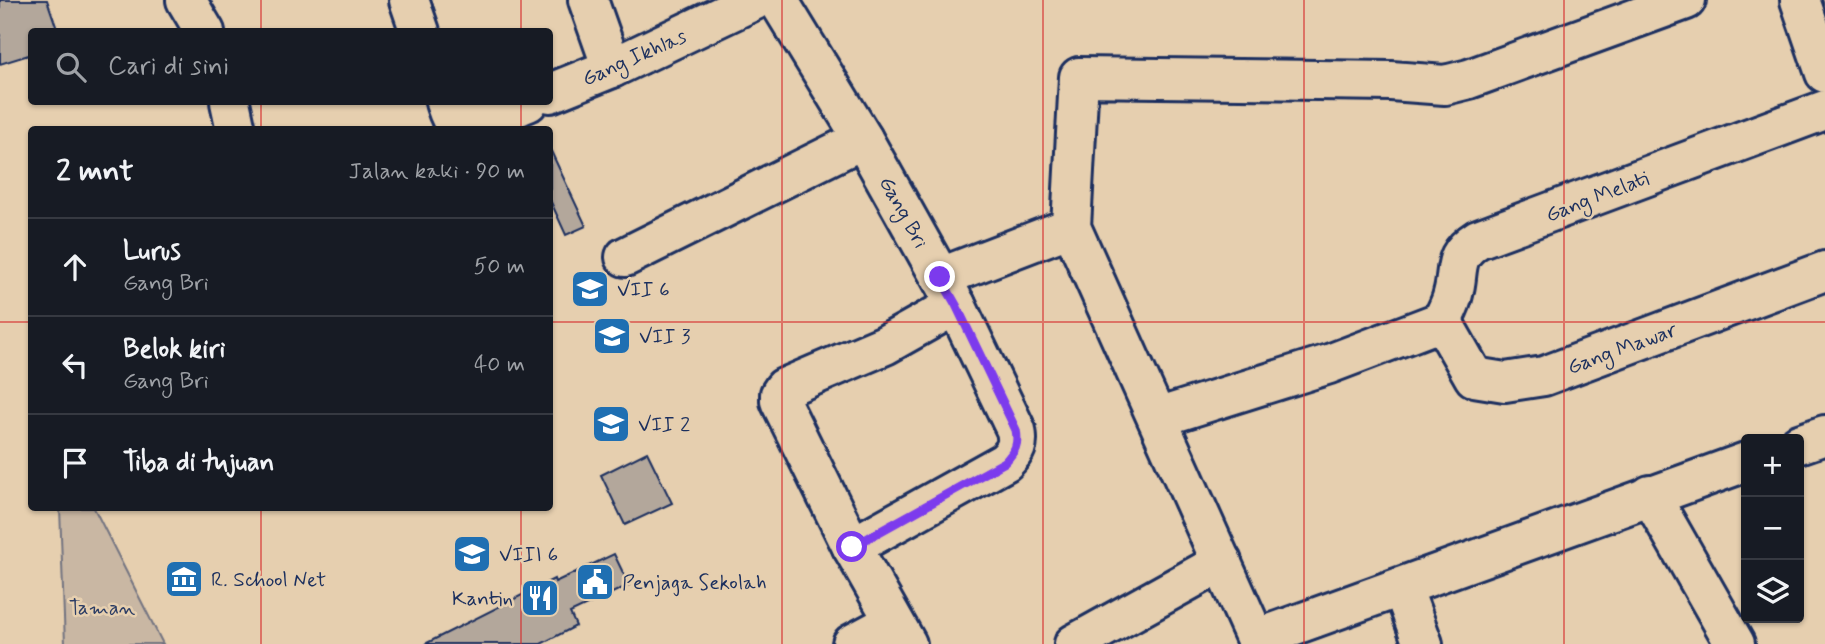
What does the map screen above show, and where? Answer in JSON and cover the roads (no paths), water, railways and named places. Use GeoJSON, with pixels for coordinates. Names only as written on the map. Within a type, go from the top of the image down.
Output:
{"type":"FeatureCollection","features":[{"type":"Feature","properties":{"kind":"street"},"geometry":{"type":"LineString","coordinates":[[186,0],[203,28]]}},
{"type":"Feature","properties":{"kind":"street"},"geometry":{"type":"LineString","coordinates":[[409,0],[419,28]]}},
{"type":"Feature","properties":{"kind":"street"},"geometry":{"type":"LineString","coordinates":[[588,0],[612,68]]}},
{"type":"Feature","properties":{"kind":"street","name":"Gang Ikhlas"},"geometry":{"type":"LineString","coordinates":[[553,92],[612,68],[755,0]]}},
{"type":"Feature","properties":{"kind":"street","name":"Gang Bri"},"geometry":{"type":"LineString","coordinates":[[778,0],[863,139],[948,291],[1016,430],[1018,442],[1015,452],[1005,462],[852,547]]}},
{"type":"Feature","properties":{"kind":"street"},"geometry":{"type":"LineString","coordinates":[[1686,0],[1469,79],[1445,85],[1391,81],[1080,76],[1071,227],[1257,642],[1650,495],[1741,464]]}},
{"type":"Feature","properties":{"kind":"street"},"geometry":{"type":"LineString","coordinates":[[1800,0],[1825,73]]}},
{"type":"Feature","properties":{"kind":"street"},"geometry":{"type":"LineString","coordinates":[[231,105],[235,126]]}},
{"type":"Feature","properties":{"kind":"street"},"geometry":{"type":"LineString","coordinates":[[446,105],[454,122],[462,125],[478,122],[520,105]]}},
{"type":"Feature","properties":{"kind":"street","name":"Gang Melati"},"geometry":{"type":"LineString","coordinates":[[1431,325],[1454,292],[1457,261],[1465,247],[1478,239],[1825,110]]}},
{"type":"Feature","properties":{"kind":"street"},"geometry":{"type":"LineString","coordinates":[[625,257],[863,139]]}},
{"type":"Feature","properties":{"kind":"street"},"geometry":{"type":"LineString","coordinates":[[852,644],[900,633],[852,547],[780,401],[780,394],[785,388],[886,345],[948,291],[1071,227]]}},
{"type":"Feature","properties":{"kind":"street","name":"Gang Mawar"},"geometry":{"type":"LineString","coordinates":[[1431,325],[1474,377],[1505,382],[1544,376],[1825,271]]}},
{"type":"Feature","properties":{"kind":"street"},"geometry":{"type":"LineString","coordinates":[[1157,418],[1329,364],[1431,325]]}},
{"type":"Feature","properties":{"kind":"street"},"geometry":{"type":"LineString","coordinates":[[1804,442],[1825,435]]}},
{"type":"Feature","properties":{"kind":"street"},"geometry":{"type":"LineString","coordinates":[[1650,495],[1735,644]]}},
{"type":"Feature","properties":{"kind":"street"},"geometry":{"type":"LineString","coordinates":[[1074,644],[1222,562]]}},
{"type":"Feature","properties":{"kind":"street"},"geometry":{"type":"LineString","coordinates":[[1402,587],[1423,644]]}},
{"type":"Feature","properties":{"kind":"place","name":"VII 6"},"geometry":{"type":"Point","coordinates":[590,289]}},
{"type":"Feature","properties":{"kind":"place","name":"VII 3"},"geometry":{"type":"Point","coordinates":[612,336]}},
{"type":"Feature","properties":{"kind":"place","name":"VII 2"},"geometry":{"type":"Point","coordinates":[611,424]}},
{"type":"Feature","properties":{"kind":"place","name":"VIII 6"},"geometry":{"type":"Point","coordinates":[472,554]}},
{"type":"Feature","properties":{"kind":"place","name":"R. School Net"},"geometry":{"type":"Point","coordinates":[184,579]}},
{"type":"Feature","properties":{"kind":"place","name":"Penjaga Sekolah"},"geometry":{"type":"Point","coordinates":[595,582]}},
{"type":"Feature","properties":{"kind":"place","name":"Kantin"},"geometry":{"type":"Point","coordinates":[540,598]}},
{"type":"Feature","properties":{"kind":"park label","name":"Taman"},"geometry":{"type":"Point","coordinates":[102,607]}}]}
